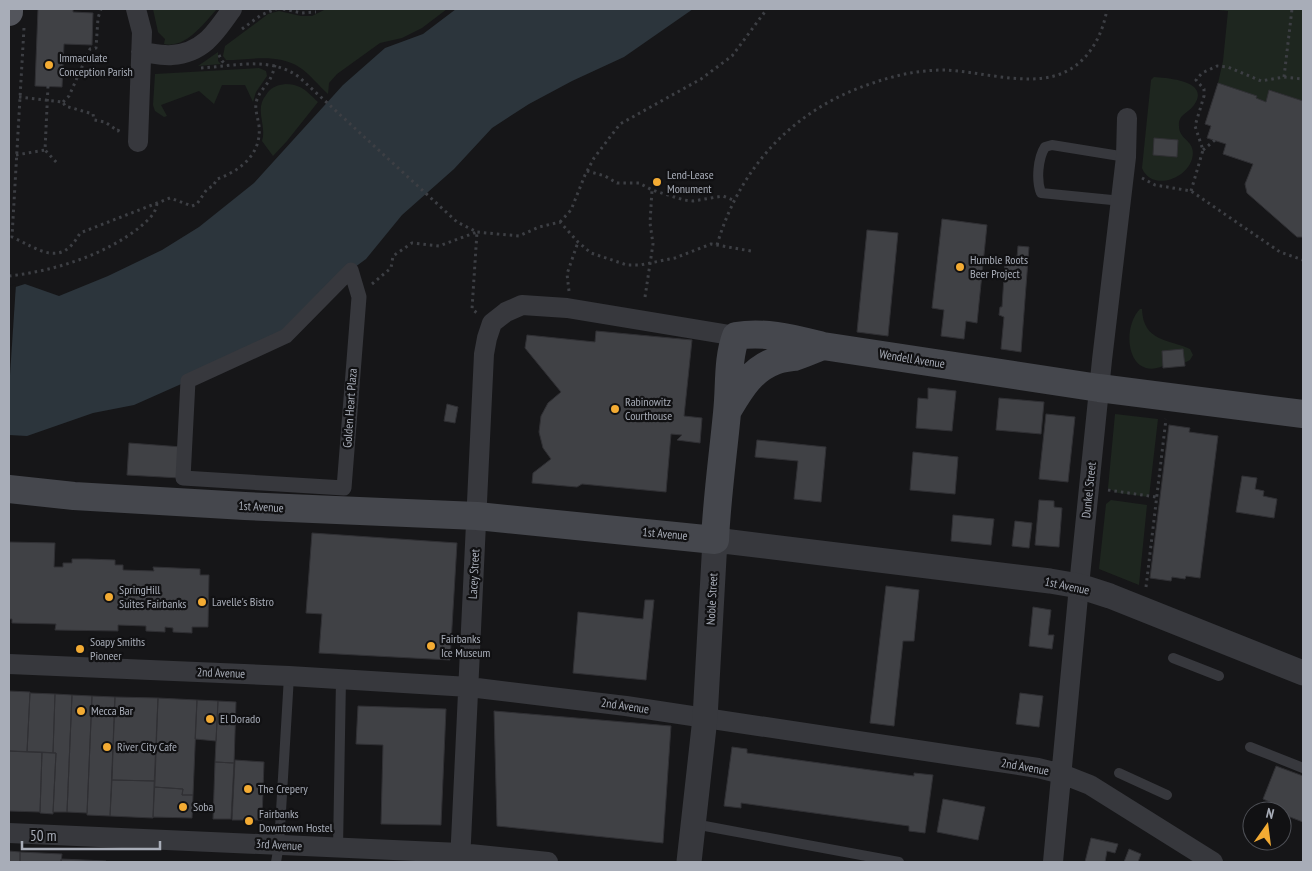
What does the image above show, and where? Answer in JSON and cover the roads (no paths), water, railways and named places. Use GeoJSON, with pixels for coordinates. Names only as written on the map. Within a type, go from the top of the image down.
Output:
{"type":"FeatureCollection","features":[{"type":"Feature","properties":{"kind":"main road","name":"Wendell Avenue"},"geometry":{"type":"LineString","coordinates":[[736,336],[759,334],[782,336],[823,346],[1099,388],[1303,414]]}},
{"type":"Feature","properties":{"kind":"main road","name":"Noble Street"},"geometry":{"type":"LineString","coordinates":[[715,540],[716,513],[728,410],[731,350],[736,336]]}},
{"type":"Feature","properties":{"kind":"main road"},"geometry":{"type":"LineString","coordinates":[[728,410],[740,389],[757,370],[777,360],[794,357],[823,346]]}},
{"type":"Feature","properties":{"kind":"main road","name":"1st Avenue"},"geometry":{"type":"LineString","coordinates":[[9,489],[74,496],[236,506],[476,516],[715,540]]}},
{"type":"Feature","properties":{"kind":"street"},"geometry":{"type":"LineString","coordinates":[[136,9],[142,32],[138,142]]}},
{"type":"Feature","properties":{"kind":"street"},"geometry":{"type":"LineString","coordinates":[[141,52],[172,55],[191,51],[213,37],[232,9]]}},
{"type":"Feature","properties":{"kind":"street","name":"Dunkel Street"},"geometry":{"type":"LineString","coordinates":[[1053,862],[1078,586],[1099,388],[1122,201],[1127,118]]}},
{"type":"Feature","properties":{"kind":"street","name":"Golden Heart Plaza"},"geometry":{"type":"LineString","coordinates":[[351,270],[359,297],[344,488],[183,478],[188,382],[286,336],[351,270]]}},
{"type":"Feature","properties":{"kind":"street","name":"Wendell Avenue"},"geometry":{"type":"LineString","coordinates":[[522,305],[567,308],[736,336]]}},
{"type":"Feature","properties":{"kind":"street","name":"Lacey Street"},"geometry":{"type":"LineString","coordinates":[[460,858],[484,354],[492,323],[506,312],[522,305]]}},
{"type":"Feature","properties":{"kind":"street","name":"1st Avenue"},"geometry":{"type":"LineString","coordinates":[[715,540],[1078,586],[1110,596],[1303,673]]}},
{"type":"Feature","properties":{"kind":"street","name":"Noble Street"},"geometry":{"type":"LineString","coordinates":[[689,862],[705,718],[715,540]]}},
{"type":"Feature","properties":{"kind":"street","name":"2nd Avenue"},"geometry":{"type":"LineString","coordinates":[[9,664],[289,676],[469,687],[626,706],[1038,768],[1062,774],[1090,786],[1213,862]]}},
{"type":"Feature","properties":{"kind":"street","name":"3rd Avenue"},"geometry":{"type":"LineString","coordinates":[[9,833],[278,854],[338,848],[415,857],[548,862]]}},
{"type":"Feature","properties":{"kind":"lane"},"geometry":{"type":"LineString","coordinates":[[1122,201],[1041,193],[1038,186],[1041,154],[1044,147],[1052,145],[1126,158]]}},
{"type":"Feature","properties":{"kind":"lane"},"geometry":{"type":"LineString","coordinates":[[1173,658],[1219,676]]}},
{"type":"Feature","properties":{"kind":"lane"},"geometry":{"type":"LineString","coordinates":[[278,854],[289,676]]}},
{"type":"Feature","properties":{"kind":"lane"},"geometry":{"type":"LineString","coordinates":[[338,848],[341,679]]}},
{"type":"Feature","properties":{"kind":"lane"},"geometry":{"type":"LineString","coordinates":[[1250,747],[1303,768]]}},
{"type":"Feature","properties":{"kind":"lane"},"geometry":{"type":"LineString","coordinates":[[1119,773],[1167,795]]}},
{"type":"Feature","properties":{"kind":"lane"},"geometry":{"type":"LineString","coordinates":[[694,824],[899,862]]}},
{"type":"Feature","properties":{"kind":"place","name":"Immaculate Conception Parish"},"geometry":{"type":"Point","coordinates":[49,65]}},
{"type":"Feature","properties":{"kind":"place","name":"Lend-Lease Monument"},"geometry":{"type":"Point","coordinates":[657,182]}},
{"type":"Feature","properties":{"kind":"place","name":"Humble Roots Beer Project"},"geometry":{"type":"Point","coordinates":[960,267]}},
{"type":"Feature","properties":{"kind":"place","name":"Rabinowitz Courthouse"},"geometry":{"type":"Point","coordinates":[615,409]}},
{"type":"Feature","properties":{"kind":"place","name":"SpringHill Suites Fairbanks"},"geometry":{"type":"Point","coordinates":[109,597]}},
{"type":"Feature","properties":{"kind":"place","name":"Lavelle's Bistro"},"geometry":{"type":"Point","coordinates":[202,602]}},
{"type":"Feature","properties":{"kind":"place","name":"Fairbanks Ice Museum"},"geometry":{"type":"Point","coordinates":[431,646]}},
{"type":"Feature","properties":{"kind":"place","name":"Soapy Smiths Pioneer"},"geometry":{"type":"Point","coordinates":[80,649]}},
{"type":"Feature","properties":{"kind":"place","name":"Mecca Bar"},"geometry":{"type":"Point","coordinates":[81,711]}},
{"type":"Feature","properties":{"kind":"place","name":"El Dorado"},"geometry":{"type":"Point","coordinates":[210,719]}},
{"type":"Feature","properties":{"kind":"place","name":"River City Cafe"},"geometry":{"type":"Point","coordinates":[107,747]}},
{"type":"Feature","properties":{"kind":"place","name":"The Crepery"},"geometry":{"type":"Point","coordinates":[248,789]}},
{"type":"Feature","properties":{"kind":"place","name":"Soba"},"geometry":{"type":"Point","coordinates":[183,807]}},
{"type":"Feature","properties":{"kind":"place","name":"Fairbanks Downtown Hostel"},"geometry":{"type":"Point","coordinates":[249,821]}}]}
